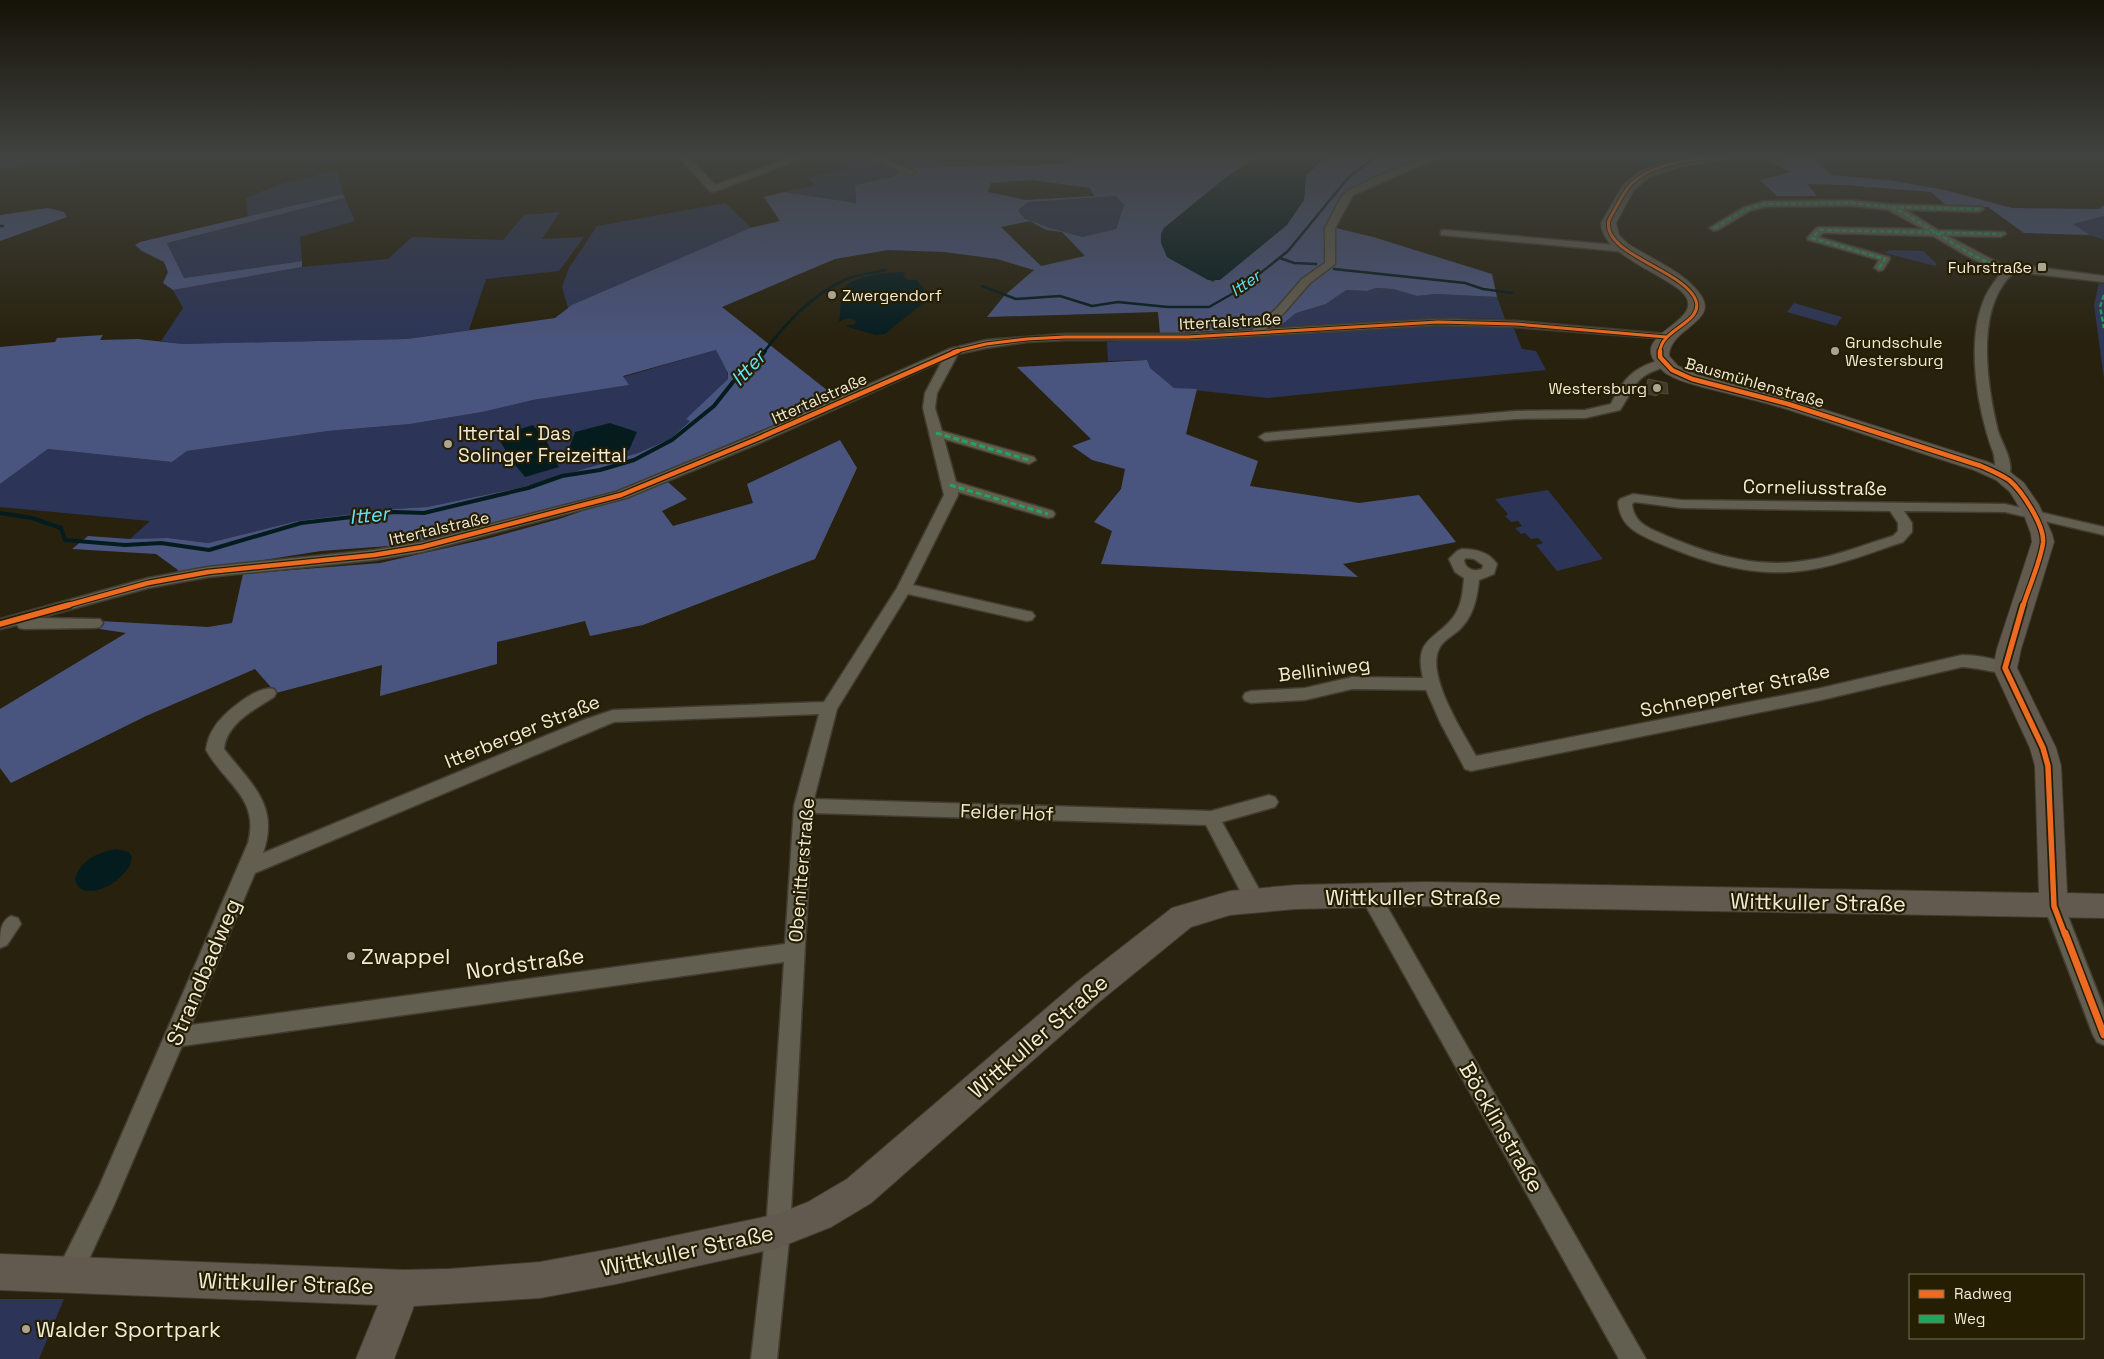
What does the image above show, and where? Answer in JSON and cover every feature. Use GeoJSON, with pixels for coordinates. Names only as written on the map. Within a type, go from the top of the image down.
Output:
{"type":"FeatureCollection","features":[{"type":"Feature","properties":{"kind":"street"},"geometry":{"type":"LineString","coordinates":[[1256,332],[1280,311],[1306,281],[1330,264],[1330,228],[1335,218]]}},
{"type":"Feature","properties":{"kind":"street","name":"Bausmühlenstraße"},"geometry":{"type":"LineString","coordinates":[[1611,218],[1608,224],[1614,238],[1627,249],[1685,287],[1695,298],[1696,309],[1694,315],[1666,337],[1658,351],[1664,363],[1672,370],[1692,379],[1788,404],[1981,466],[2003,475]]}},
{"type":"Feature","properties":{"kind":"street"},"geometry":{"type":"LineString","coordinates":[[1714,228],[1731,218]]}},
{"type":"Feature","properties":{"kind":"street"},"geometry":{"type":"LineString","coordinates":[[1913,218],[1969,253],[2007,272]]}},
{"type":"Feature","properties":{"kind":"street"},"geometry":{"type":"LineString","coordinates":[[1878,268],[1885,259],[1812,238],[1820,230],[2001,234]]}},
{"type":"Feature","properties":{"kind":"street"},"geometry":{"type":"LineString","coordinates":[[1833,244],[1844,230]]}},
{"type":"Feature","properties":{"kind":"street"},"geometry":{"type":"LineString","coordinates":[[1445,233],[1627,249]]}},
{"type":"Feature","properties":{"kind":"street"},"geometry":{"type":"LineString","coordinates":[[2104,279],[2028,269],[2015,269],[2007,272],[1988,302],[1983,321],[1982,340],[1988,414],[2004,463],[2003,475],[2017,488],[2033,513],[2043,542],[2008,649],[2006,668],[2044,748],[2048,766],[2054,906],[2104,1035]]}},
{"type":"Feature","properties":{"kind":"street","name":"Ittertalstraße"},"geometry":{"type":"LineString","coordinates":[[2,624],[132,587],[208,572],[374,555],[422,547],[620,495],[757,439],[953,352],[986,344],[1065,337],[1188,338],[1256,332],[1438,322],[1479,322],[1666,337]]}},
{"type":"Feature","properties":{"kind":"street","name":"Obenitterstraße"},"geometry":{"type":"LineString","coordinates":[[764,1359],[778,1231],[804,806],[829,708],[904,588],[951,496],[950,485],[929,408],[929,400],[953,352]]}},
{"type":"Feature","properties":{"kind":"street"},"geometry":{"type":"LineString","coordinates":[[1265,437],[1515,415],[1585,414],[1616,407],[1627,382],[1633,376],[1648,367],[1664,363]]}},
{"type":"Feature","properties":{"kind":"street"},"geometry":{"type":"LineString","coordinates":[[936,433],[1029,460]]}},
{"type":"Feature","properties":{"kind":"street"},"geometry":{"type":"LineString","coordinates":[[950,485],[1048,514]]}},
{"type":"Feature","properties":{"kind":"street","name":"Corneliusstraße"},"geometry":{"type":"LineString","coordinates":[[1894,507],[1905,523],[1905,532],[1898,539],[1810,565],[1785,568],[1744,566],[1712,559],[1676,546],[1634,526],[1625,514],[1625,502],[1633,498],[1681,504],[2005,508],[2104,531]]}},
{"type":"Feature","properties":{"kind":"street"},"geometry":{"type":"LineString","coordinates":[[1432,684],[1428,668],[1429,651],[1433,644],[1459,621],[1466,605],[1472,575]]}},
{"type":"Feature","properties":{"kind":"street"},"geometry":{"type":"LineString","coordinates":[[904,588],[1027,616]]}},
{"type":"Feature","properties":{"kind":"street"},"geometry":{"type":"LineString","coordinates":[[2,624],[95,623]]}},
{"type":"Feature","properties":{"kind":"street","name":"Schnepperter Straße"},"geometry":{"type":"LineString","coordinates":[[1432,684],[1471,764],[1813,695],[1962,661],[1976,661],[2006,668]]}},
{"type":"Feature","properties":{"kind":"street","name":"Belliniweg"},"geometry":{"type":"LineString","coordinates":[[1251,697],[1305,694],[1352,683],[1432,684]]}},
{"type":"Feature","properties":{"kind":"street","name":"Strandbadweg"},"geometry":{"type":"LineString","coordinates":[[70,1274],[106,1197],[248,868],[258,836],[260,811],[253,796],[215,750],[214,741],[227,722],[268,693]]}},
{"type":"Feature","properties":{"kind":"street","name":"Itterberger Straße"},"geometry":{"type":"LineString","coordinates":[[248,868],[592,723],[613,716],[829,708]]}},
{"type":"Feature","properties":{"kind":"street","name":"Felder Hof"},"geometry":{"type":"LineString","coordinates":[[804,806],[1211,818],[1269,802]]}},
{"type":"Feature","properties":{"kind":"street"},"geometry":{"type":"LineString","coordinates":[[1211,818],[1255,900]]}},
{"type":"Feature","properties":{"kind":"street","name":"Wittkuller Straße"},"geometry":{"type":"LineString","coordinates":[[0,1272],[403,1288],[449,1287],[540,1280],[616,1266],[778,1231],[819,1215],[859,1191],[1088,992],[1182,917],[1230,903],[1255,900],[1370,895],[1490,895],[1514,897],[2104,906]]}},
{"type":"Feature","properties":{"kind":"street","name":"Böcklinstraße"},"geometry":{"type":"LineString","coordinates":[[1370,895],[1633,1359]]}},
{"type":"Feature","properties":{"kind":"street","name":"Nordstraße"},"geometry":{"type":"LineString","coordinates":[[174,1037],[794,952]]}},
{"type":"Feature","properties":{"kind":"street"},"geometry":{"type":"LineString","coordinates":[[375,1359],[403,1288]]}},
{"type":"Feature","properties":{"kind":"shaded area"},"geometry":{"type":"Polygon","coordinates":[[[0,218],[63,218],[0,241],[0,218]]]}},
{"type":"Feature","properties":{"kind":"shaded area"},"geometry":{"type":"Polygon","coordinates":[[[240,218],[264,218],[167,243],[184,278],[302,261],[302,267],[173,290],[163,283],[168,272],[164,262],[142,251],[135,245],[140,242],[240,218]]]}},
{"type":"Feature","properties":{"kind":"shaded area"},"geometry":{"type":"Polygon","coordinates":[[[264,218],[354,218],[355,221],[300,237],[302,261],[184,278],[167,243],[264,218]]]}},
{"type":"Feature","properties":{"kind":"shaded area"},"geometry":{"type":"Polygon","coordinates":[[[521,218],[556,218],[542,239],[584,237],[559,271],[486,279],[469,330],[407,339],[183,344],[161,341],[183,308],[173,290],[302,267],[388,259],[412,237],[503,240],[521,218]]]}},
{"type":"Feature","properties":{"kind":"shaded area"},"geometry":{"type":"Polygon","coordinates":[[[640,218],[741,218],[751,228],[568,308],[562,287],[569,268],[597,226],[640,218]]]}},
{"type":"Feature","properties":{"kind":"shaded area"},"geometry":{"type":"Polygon","coordinates":[[[778,218],[1025,218],[1082,237],[1116,229],[1120,218],[1176,218],[1164,228],[1161,234],[1167,257],[1213,282],[1284,218],[1329,218],[1326,224],[1336,228],[1373,237],[1492,274],[1497,297],[1436,294],[1417,296],[1393,289],[1376,288],[1367,291],[1346,290],[1326,304],[1296,313],[1279,327],[1160,334],[1158,312],[987,317],[1004,296],[1034,270],[997,259],[944,252],[888,250],[835,259],[722,307],[837,398],[623,489],[402,545],[321,551],[175,574],[178,570],[156,554],[72,549],[88,536],[130,539],[168,538],[208,543],[297,521],[393,509],[427,507],[523,487],[638,453],[670,439],[690,421],[686,419],[728,379],[728,373],[716,350],[623,376],[629,385],[533,400],[482,412],[410,424],[328,431],[187,451],[172,462],[48,449],[0,484],[0,347],[55,342],[57,338],[103,335],[100,340],[138,339],[183,344],[407,339],[555,318],[572,305],[750,228],[780,221],[778,218]],[[1030,221],[1001,227],[1041,266],[1085,256],[1062,232],[1046,230],[1030,221]]]}},
{"type":"Feature","properties":{"kind":"shaded area"},"geometry":{"type":"Polygon","coordinates":[[[1026,218],[1120,218],[1116,229],[1082,237],[1047,227],[1026,218]]]}},
{"type":"Feature","properties":{"kind":"shaded area"},"geometry":{"type":"Polygon","coordinates":[[[1176,218],[1291,218],[1287,225],[1220,280],[1208,280],[1167,257],[1161,243],[1161,234],[1164,228],[1176,218]]]}},
{"type":"Feature","properties":{"kind":"shaded area"},"geometry":{"type":"Polygon","coordinates":[[[2004,218],[2095,218],[2073,224],[2090,235],[2024,233],[2004,218]]]}},
{"type":"Feature","properties":{"kind":"shaded area"},"geometry":{"type":"Polygon","coordinates":[[[2094,218],[2104,218],[2104,240],[2090,235],[2072,224],[2094,218]]]}},
{"type":"Feature","properties":{"kind":"shaded area"},"geometry":{"type":"Polygon","coordinates":[[[1889,250],[1923,251],[1937,264],[1935,266],[1885,253],[1889,250]]]}},
{"type":"Feature","properties":{"kind":"shaded area"},"geometry":{"type":"Polygon","coordinates":[[[905,273],[904,277],[909,280],[917,280],[929,296],[919,299],[923,303],[885,334],[876,335],[845,326],[855,324],[856,321],[852,319],[839,322],[842,295],[846,286],[868,276],[905,273]]]}},
{"type":"Feature","properties":{"kind":"shaded area"},"geometry":{"type":"Polygon","coordinates":[[[2099,283],[2104,284],[2104,379],[2094,305],[2099,283]]]}},
{"type":"Feature","properties":{"kind":"shaded area"},"geometry":{"type":"Polygon","coordinates":[[[1376,288],[1393,289],[1417,296],[1436,294],[1497,297],[1505,319],[1447,318],[1279,327],[1296,313],[1326,304],[1345,290],[1367,291],[1376,288]]]}},
{"type":"Feature","properties":{"kind":"shaded area"},"geometry":{"type":"Polygon","coordinates":[[[1794,303],[1842,317],[1836,326],[1787,312],[1794,303]]]}},
{"type":"Feature","properties":{"kind":"shaded area"},"geometry":{"type":"Polygon","coordinates":[[[1453,325],[1513,326],[1522,349],[1536,351],[1546,370],[1268,398],[1174,388],[1149,368],[1147,360],[1108,361],[1107,342],[1140,339],[1188,340],[1453,325]]]}},
{"type":"Feature","properties":{"kind":"shaded area","name":"Ittertal - Das Solinger Freizeittal"},"geometry":{"type":"Polygon","coordinates":[[[716,350],[727,369],[728,379],[687,419],[691,420],[670,439],[638,453],[523,487],[427,507],[393,509],[297,521],[208,543],[168,538],[130,539],[150,521],[0,507],[0,484],[48,449],[172,462],[187,451],[328,431],[410,424],[482,412],[533,400],[628,385],[623,377],[716,350]]]}},
{"type":"Feature","properties":{"kind":"shaded area"},"geometry":{"type":"Polygon","coordinates":[[[1147,360],[1150,368],[1174,388],[1197,389],[1186,434],[1258,461],[1250,486],[1359,503],[1419,495],[1456,542],[1343,564],[1358,577],[1101,564],[1112,531],[1094,522],[1121,489],[1125,469],[1092,460],[1072,446],[1091,439],[1017,367],[1147,360]]]}},
{"type":"Feature","properties":{"kind":"shaded area"},"geometry":{"type":"Polygon","coordinates":[[[610,423],[637,432],[629,450],[601,458],[595,456],[571,463],[567,454],[575,432],[610,423]]]}},
{"type":"Feature","properties":{"kind":"shaded area"},"geometry":{"type":"Polygon","coordinates":[[[533,425],[546,440],[559,467],[525,477],[512,461],[497,436],[533,425]]]}},
{"type":"Feature","properties":{"kind":"shaded area"},"geometry":{"type":"Polygon","coordinates":[[[840,440],[857,468],[815,559],[643,625],[590,636],[585,621],[497,642],[497,664],[380,696],[382,665],[276,693],[255,669],[146,716],[11,783],[0,768],[0,709],[126,633],[93,628],[100,621],[208,627],[232,623],[243,574],[380,563],[486,539],[559,519],[668,482],[687,499],[662,511],[673,526],[753,503],[747,484],[840,440]]]}},
{"type":"Feature","properties":{"kind":"shaded area"},"geometry":{"type":"Polygon","coordinates":[[[1548,490],[1603,559],[1557,571],[1536,545],[1543,543],[1538,538],[1531,539],[1525,533],[1521,534],[1515,528],[1522,526],[1518,521],[1511,522],[1505,516],[1508,514],[1495,499],[1548,490]]]}},
{"type":"Feature","properties":{"kind":"shaded area"},"geometry":{"type":"Polygon","coordinates":[[[116,849],[129,852],[132,857],[130,865],[124,874],[106,887],[87,891],[80,888],[75,880],[77,873],[85,863],[96,855],[116,849]]]}},
{"type":"Feature","properties":{"kind":"shaded area","name":"Walder Sportpark"},"geometry":{"type":"Polygon","coordinates":[[[0,1299],[64,1299],[39,1359],[0,1359],[0,1299]]]}},
{"type":"Feature","properties":{"kind":"building","name":"Westersburg"},"geometry":{"type":"Polygon","coordinates":[[[1648,379],[1667,383],[1668,394],[1660,393],[1656,396],[1645,393],[1648,379]]]}},
{"type":"Feature","properties":{"kind":"waterway","name":"Itter"},"geometry":{"type":"LineString","coordinates":[[982,286],[1016,299],[1060,296],[1092,306],[1118,302],[1168,307],[1209,307],[1239,290],[1288,251],[1315,218]]}},
{"type":"Feature","properties":{"kind":"waterway"},"geometry":{"type":"LineString","coordinates":[[1280,258],[1294,263],[1316,264]]}},
{"type":"Feature","properties":{"kind":"waterway"},"geometry":{"type":"LineString","coordinates":[[1334,269],[1465,283],[1483,289],[1512,293]]}},
{"type":"Feature","properties":{"kind":"waterway","name":"Itter"},"geometry":{"type":"LineString","coordinates":[[764,352],[800,311],[832,286],[849,278],[886,270]]}},
{"type":"Feature","properties":{"kind":"waterway","name":"Itter"},"geometry":{"type":"LineString","coordinates":[[0,513],[32,518],[61,528],[65,540],[125,545],[161,543],[209,550],[301,523],[394,512],[424,513],[528,488],[562,476],[600,470],[634,460],[672,440],[714,406],[733,382],[754,365],[765,351]]}},
{"type":"Feature","properties":{"kind":"marked path"},"geometry":{"type":"LineString","coordinates":[[1714,228],[1731,218]]}},
{"type":"Feature","properties":{"kind":"marked path"},"geometry":{"type":"LineString","coordinates":[[1912,218],[1969,253],[2007,272]]}},
{"type":"Feature","properties":{"kind":"marked path"},"geometry":{"type":"LineString","coordinates":[[1879,268],[1885,259],[1812,238],[1820,230],[2001,234]]}},
{"type":"Feature","properties":{"kind":"marked path"},"geometry":{"type":"LineString","coordinates":[[2104,295],[2100,307],[2104,328]]}},
{"type":"Feature","properties":{"kind":"marked path"},"geometry":{"type":"LineString","coordinates":[[936,433],[1029,460]]}},
{"type":"Feature","properties":{"kind":"marked path"},"geometry":{"type":"LineString","coordinates":[[950,485],[1048,514]]}},
{"type":"Feature","properties":{"kind":"cycle path"},"geometry":{"type":"LineString","coordinates":[[1610,218],[1608,226],[1612,236],[1621,246],[1679,282],[1690,291],[1696,301],[1697,309],[1693,316],[1671,333],[1664,340],[1660,348],[1660,357],[1672,370],[1692,379],[1788,404],[1981,466],[2010,481],[2029,505],[2043,542],[2009,649],[2005,668],[2043,748],[2048,766],[2054,906],[2104,1035]]}},
{"type":"Feature","properties":{"kind":"cycle path"},"geometry":{"type":"LineString","coordinates":[[0,624],[148,583],[208,572],[374,555],[422,547],[621,495],[757,439],[953,352],[986,344],[1065,337],[1188,337],[1438,322],[1516,324],[1666,337]]}},
{"type":"Feature","properties":{"kind":"place","name":"Fuhrstraße"},"geometry":{"type":"Point","coordinates":[2042,267]}},
{"type":"Feature","properties":{"kind":"place","name":"Zwergendorf"},"geometry":{"type":"Point","coordinates":[832,295]}},
{"type":"Feature","properties":{"kind":"place","name":"Grundschule Westersburg"},"geometry":{"type":"Point","coordinates":[1835,351]}},
{"type":"Feature","properties":{"kind":"place","name":"Westersburg"},"geometry":{"type":"Point","coordinates":[1657,388]}},
{"type":"Feature","properties":{"kind":"place","name":"Ittertal - Das Solinger Freizeittal"},"geometry":{"type":"Point","coordinates":[448,444]}},
{"type":"Feature","properties":{"kind":"place","name":"Zwappel"},"geometry":{"type":"Point","coordinates":[351,956]}},
{"type":"Feature","properties":{"kind":"place","name":"Walder Sportpark"},"geometry":{"type":"Point","coordinates":[26,1329]}}]}
